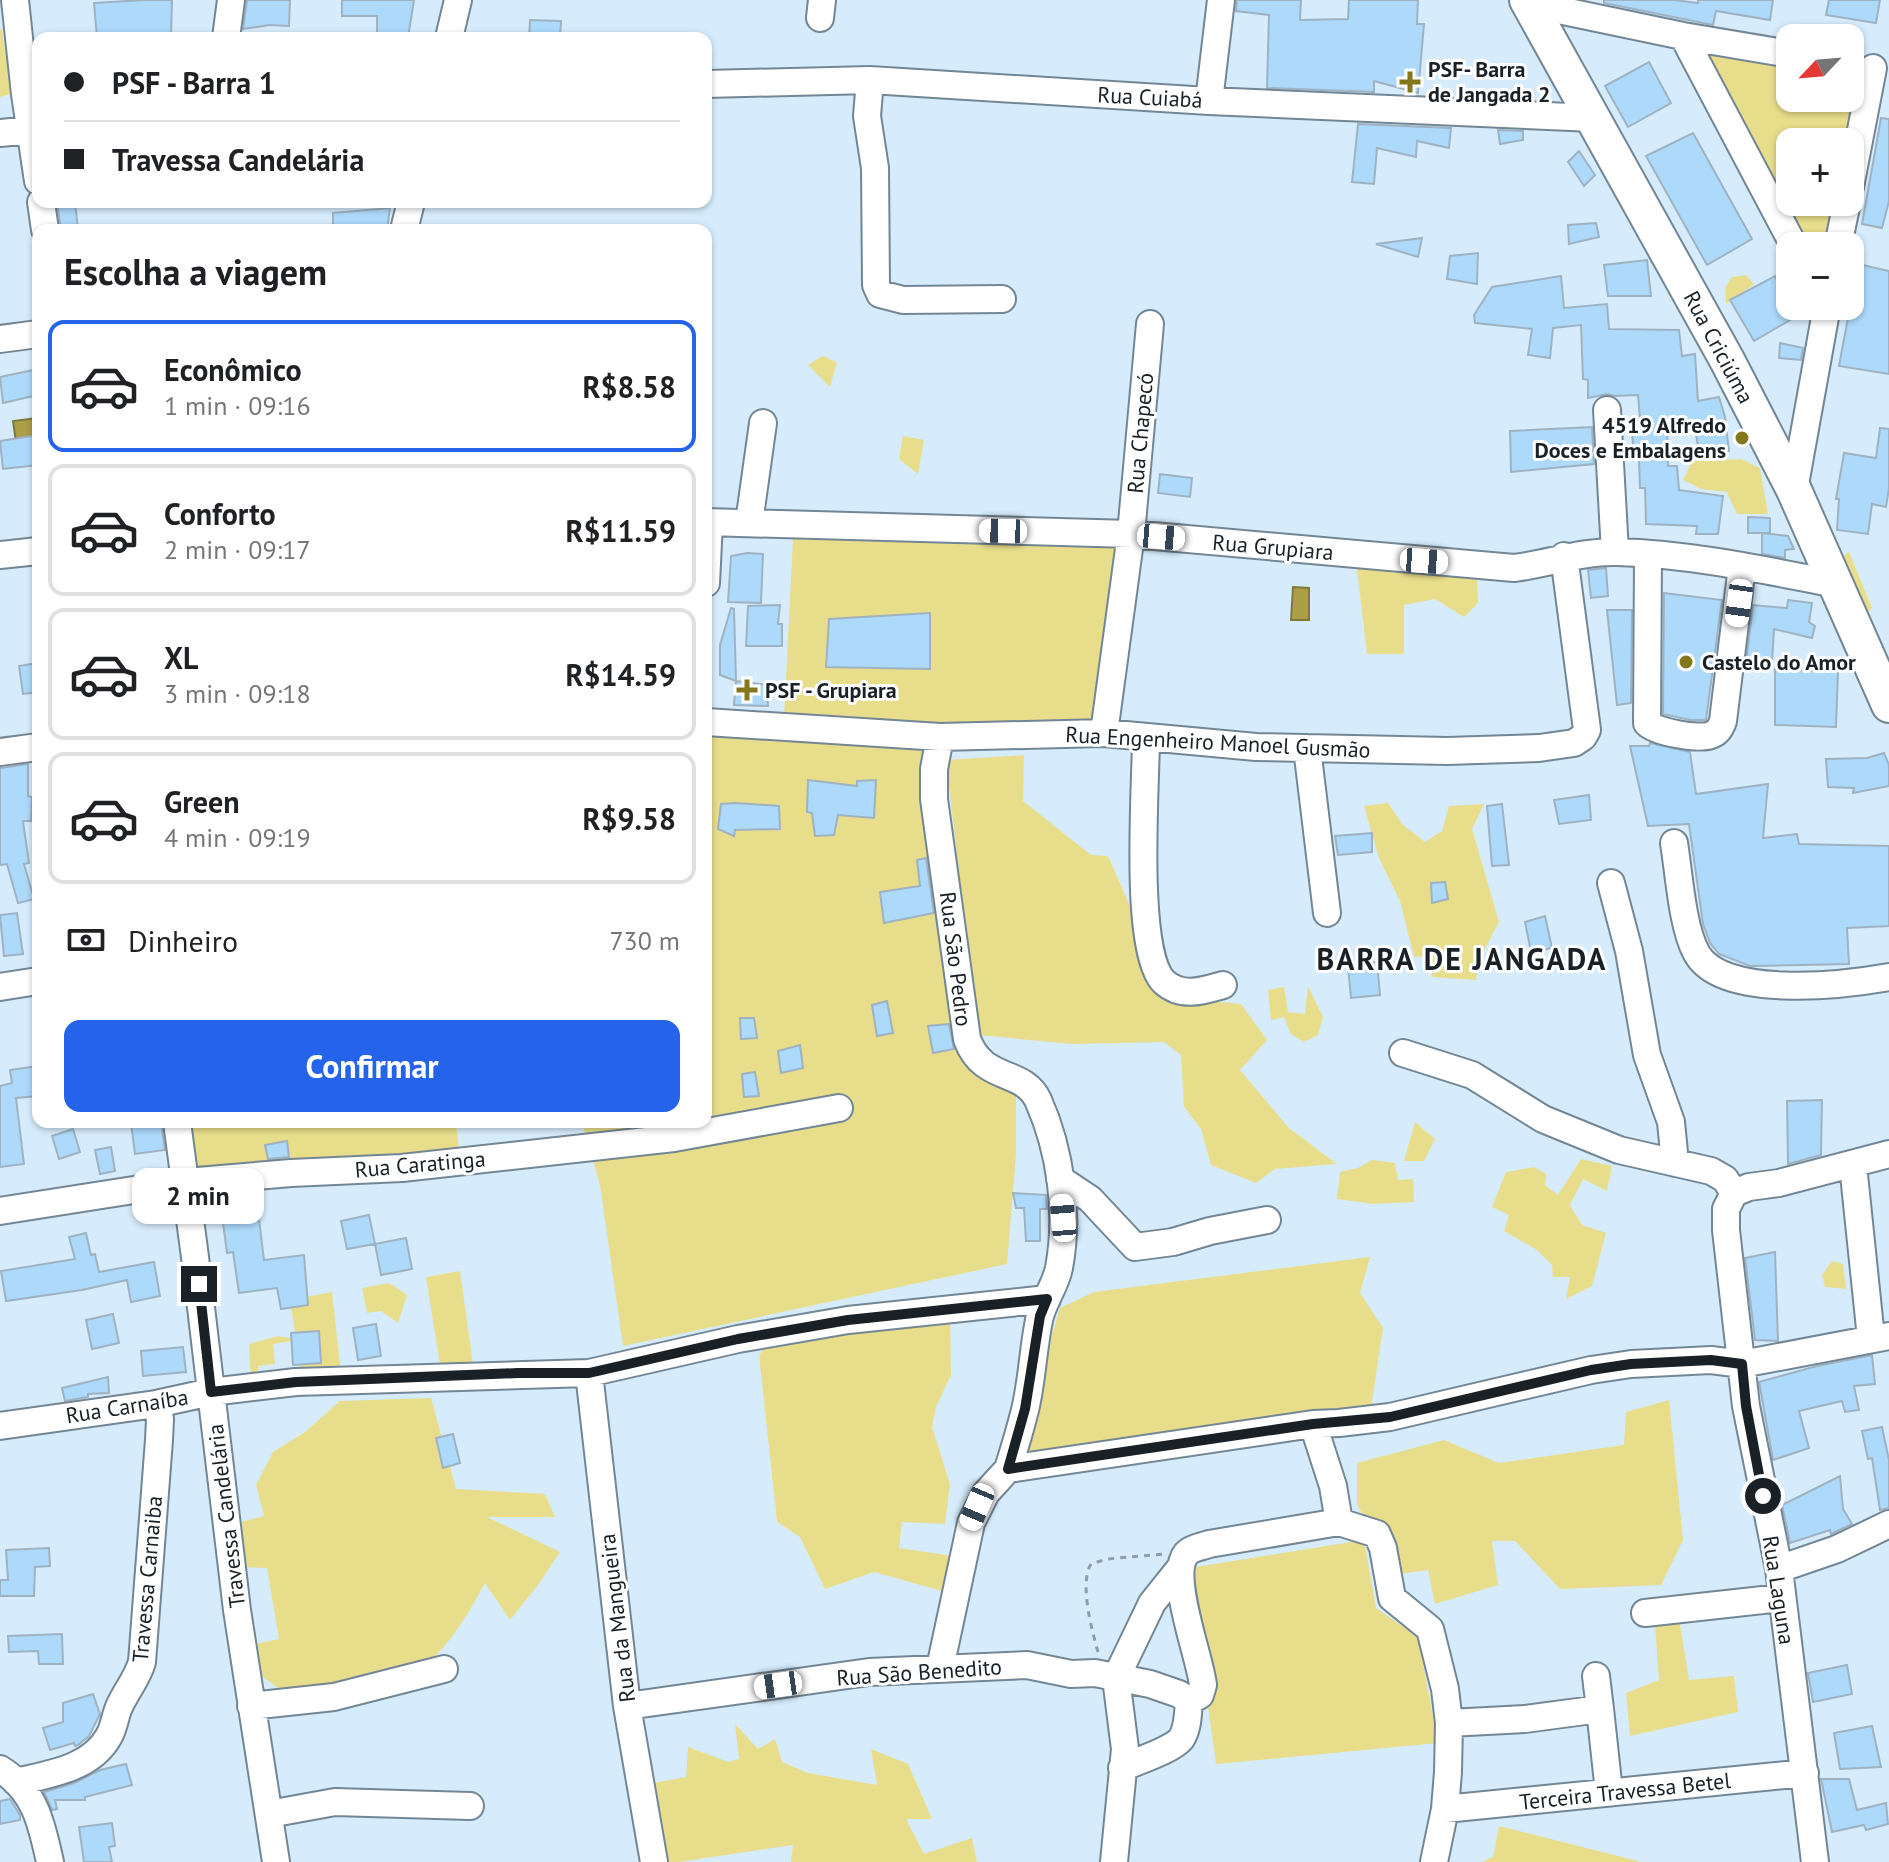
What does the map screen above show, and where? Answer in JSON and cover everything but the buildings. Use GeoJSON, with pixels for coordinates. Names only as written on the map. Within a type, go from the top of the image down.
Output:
{"type":"FeatureCollection","features":[{"type":"Feature","properties":{"kind":"main road","name":"Rua Criciúma"},"geometry":{"type":"LineString","coordinates":[[1528,2],[1727,360],[1794,490],[1889,705]]}},
{"type":"Feature","properties":{"kind":"street"},"geometry":{"type":"LineString","coordinates":[[15,0],[31,80],[32,143]]}},
{"type":"Feature","properties":{"kind":"street"},"geometry":{"type":"LineString","coordinates":[[227,32],[231,0]]}},
{"type":"Feature","properties":{"kind":"street"},"geometry":{"type":"LineString","coordinates":[[450,32],[458,0]]}},
{"type":"Feature","properties":{"kind":"street"},"geometry":{"type":"LineString","coordinates":[[1209,101],[1221,0]]}},
{"type":"Feature","properties":{"kind":"street"},"geometry":{"type":"LineString","coordinates":[[1528,2],[1683,36],[1776,52]]}},
{"type":"Feature","properties":{"kind":"street"},"geometry":{"type":"LineString","coordinates":[[1683,36],[1787,232]]}},
{"type":"Feature","properties":{"kind":"street"},"geometry":{"type":"LineString","coordinates":[[1860,128],[1871,67]]}},
{"type":"Feature","properties":{"kind":"street"},"geometry":{"type":"LineString","coordinates":[[870,80],[867,116],[875,168],[876,285],[880,294],[903,300],[1002,299]]}},
{"type":"Feature","properties":{"kind":"street","name":"Rua Cuiabá"},"geometry":{"type":"LineString","coordinates":[[712,84],[870,80],[1209,101],[1594,118]]}},
{"type":"Feature","properties":{"kind":"street"},"geometry":{"type":"LineString","coordinates":[[0,133],[30,130]]}},
{"type":"Feature","properties":{"kind":"street"},"geometry":{"type":"LineString","coordinates":[[1794,490],[1824,320]]}},
{"type":"Feature","properties":{"kind":"street","name":"Rua Chapecó"},"geometry":{"type":"LineString","coordinates":[[1104,733],[1131,534],[1150,324]]}},
{"type":"Feature","properties":{"kind":"street"},"geometry":{"type":"LineString","coordinates":[[0,339],[32,335]]}},
{"type":"Feature","properties":{"kind":"street"},"geometry":{"type":"LineString","coordinates":[[1607,410],[1615,552]]}},
{"type":"Feature","properties":{"kind":"street"},"geometry":{"type":"LineString","coordinates":[[749,523],[763,423]]}},
{"type":"Feature","properties":{"kind":"street","name":"Rua Grupiara"},"geometry":{"type":"LineString","coordinates":[[712,522],[1131,534],[1482,567],[1536,566],[1564,556],[1615,552],[1742,566],[1836,584]]}},
{"type":"Feature","properties":{"kind":"street"},"geometry":{"type":"LineString","coordinates":[[0,555],[32,552]]}},
{"type":"Feature","properties":{"kind":"street"},"geometry":{"type":"LineString","coordinates":[[1648,555],[1647,723],[1656,730],[1707,737],[1720,729],[1723,721],[1742,566]]}},
{"type":"Feature","properties":{"kind":"street","name":"Rua Engenheiro Manoel Gusmão"},"geometry":{"type":"LineString","coordinates":[[712,722],[940,737],[1104,733],[1256,747],[1491,750],[1574,743],[1583,737],[1586,724],[1564,556]]}},
{"type":"Feature","properties":{"kind":"street","name":"Rua São Pedro"},"geometry":{"type":"LineString","coordinates":[[940,737],[934,769],[934,799],[967,1039],[971,1050],[990,1070],[1026,1084],[1032,1090],[1044,1116],[1060,1179],[1063,1218],[1059,1269],[1040,1316],[1025,1409],[1008,1469]]}},
{"type":"Feature","properties":{"kind":"street"},"geometry":{"type":"LineString","coordinates":[[1146,737],[1145,889],[1151,957],[1157,972],[1173,988],[1186,993],[1223,985]]}},
{"type":"Feature","properties":{"kind":"street"},"geometry":{"type":"LineString","coordinates":[[0,752],[32,748]]}},
{"type":"Feature","properties":{"kind":"street"},"geometry":{"type":"LineString","coordinates":[[1307,748],[1327,913]]}},
{"type":"Feature","properties":{"kind":"street"},"geometry":{"type":"LineString","coordinates":[[1674,843],[1689,935],[1696,953],[1708,969],[1738,980],[1776,985],[1816,986],[1889,977]]}},
{"type":"Feature","properties":{"kind":"street"},"geometry":{"type":"LineString","coordinates":[[1611,883],[1629,951],[1647,1055],[1671,1122],[1675,1163]]}},
{"type":"Feature","properties":{"kind":"street"},"geometry":{"type":"LineString","coordinates":[[0,987],[32,982]]}},
{"type":"Feature","properties":{"kind":"street"},"geometry":{"type":"LineString","coordinates":[[1403,1053],[1472,1075],[1543,1119],[1619,1150],[1711,1171],[1725,1179],[1734,1193],[1889,1154]]}},
{"type":"Feature","properties":{"kind":"street","name":"Rua Caratinga"},"geometry":{"type":"LineString","coordinates":[[0,1211],[185,1182],[402,1168],[659,1140],[839,1108]]}},
{"type":"Feature","properties":{"kind":"street","name":"Travessa Candelária"},"geometry":{"type":"LineString","coordinates":[[178,1128],[251,1706],[276,1862]]}},
{"type":"Feature","properties":{"kind":"street"},"geometry":{"type":"LineString","coordinates":[[940,1668],[971,1523],[986,1493],[1008,1469],[1313,1424],[1402,1414],[1591,1370],[1631,1364],[1711,1360],[1742,1364],[1880,1337],[1853,1165]]}},
{"type":"Feature","properties":{"kind":"street"},"geometry":{"type":"LineString","coordinates":[[1060,1179],[1090,1199],[1135,1247],[1173,1242],[1267,1220]]}},
{"type":"Feature","properties":{"kind":"street","name":"Rua Laguna"},"geometry":{"type":"LineString","coordinates":[[1734,1193],[1726,1209],[1726,1230],[1746,1406],[1779,1569],[1815,1862]]}},
{"type":"Feature","properties":{"kind":"street","name":"Rua Carnaíba"},"geometry":{"type":"LineString","coordinates":[[0,1426],[156,1404],[211,1392],[296,1382],[589,1373],[738,1339],[848,1320],[1047,1299]]}},
{"type":"Feature","properties":{"kind":"street","name":"Rua da Mangueira"},"geometry":{"type":"LineString","coordinates":[[589,1373],[627,1706],[654,1862]]}},
{"type":"Feature","properties":{"kind":"street","name":"Travessa Carnaiba"},"geometry":{"type":"LineString","coordinates":[[8,1776],[79,1764],[99,1749],[109,1736],[120,1705],[138,1676],[142,1662],[159,1440],[160,1419],[156,1404]]}},
{"type":"Feature","properties":{"kind":"street"},"geometry":{"type":"LineString","coordinates":[[1313,1424],[1333,1486],[1339,1522]]}},
{"type":"Feature","properties":{"kind":"street"},"geometry":{"type":"LineString","coordinates":[[1114,1862],[1125,1749],[1106,1675],[1152,1603],[1191,1550],[1209,1544],[1339,1522],[1377,1534],[1383,1548],[1392,1598],[1430,1629],[1440,1663],[1449,1723],[1445,1809],[1434,1862]]}},
{"type":"Feature","properties":{"kind":"street"},"geometry":{"type":"LineString","coordinates":[[1779,1569],[1837,1549],[1889,1524]]}},
{"type":"Feature","properties":{"kind":"street"},"geometry":{"type":"LineString","coordinates":[[1122,1768],[1180,1740],[1185,1731],[1189,1701],[1200,1695],[1203,1685],[1182,1597],[1182,1562]]}},
{"type":"Feature","properties":{"kind":"street"},"geometry":{"type":"LineString","coordinates":[[1645,1613],[1781,1598]]}},
{"type":"Feature","properties":{"kind":"street","name":"Rua São Benedito"},"geometry":{"type":"LineString","coordinates":[[627,1706],[869,1672],[1027,1665],[1071,1674],[1106,1675],[1166,1689],[1189,1701]]}},
{"type":"Feature","properties":{"kind":"street"},"geometry":{"type":"LineString","coordinates":[[251,1706],[334,1697],[444,1669]]}},
{"type":"Feature","properties":{"kind":"street"},"geometry":{"type":"LineString","coordinates":[[1596,1676],[1609,1792]]}},
{"type":"Feature","properties":{"kind":"street"},"geometry":{"type":"LineString","coordinates":[[1449,1723],[1525,1719],[1600,1709]]}},
{"type":"Feature","properties":{"kind":"street","name":"Terceira Travessa Betel"},"geometry":{"type":"LineString","coordinates":[[1445,1809],[1805,1773]]}},
{"type":"Feature","properties":{"kind":"street"},"geometry":{"type":"LineString","coordinates":[[8,1776],[29,1796],[38,1813],[50,1862]]}},
{"type":"Feature","properties":{"kind":"street"},"geometry":{"type":"LineString","coordinates":[[269,1814],[335,1802],[470,1806]]}},
{"type":"Feature","properties":{"kind":"path"},"geometry":{"type":"LineString","coordinates":[[1106,1675],[1090,1626],[1087,1577],[1091,1564],[1156,1553],[1182,1562]]}},
{"type":"Feature","properties":{"kind":"shaded area"},"geometry":{"type":"Polygon","coordinates":[[[0,30],[11,94],[0,97],[0,30]]]}},
{"type":"Feature","properties":{"kind":"shaded area"},"geometry":{"type":"Polygon","coordinates":[[[1682,34],[1776,51],[1776,112],[1857,112],[1853,128],[1776,128],[1776,210],[1682,34]]]}},
{"type":"Feature","properties":{"kind":"shaded area"},"geometry":{"type":"Polygon","coordinates":[[[1779,216],[1837,216],[1834,232],[1788,232],[1779,216]]]}},
{"type":"Feature","properties":{"kind":"shaded area"},"geometry":{"type":"Polygon","coordinates":[[[1746,275],[1754,284],[1726,304],[1725,288],[1732,277],[1746,275]]]}},
{"type":"Feature","properties":{"kind":"shaded area"},"geometry":{"type":"Polygon","coordinates":[[[822,356],[837,362],[830,387],[808,365],[822,356]]]}},
{"type":"Feature","properties":{"kind":"shaded area"},"geometry":{"type":"Polygon","coordinates":[[[32,419],[32,440],[16,442],[13,421],[32,419]]]}},
{"type":"Feature","properties":{"kind":"shaded area"},"geometry":{"type":"Polygon","coordinates":[[[903,436],[924,440],[918,474],[899,459],[903,436]]]}},
{"type":"Feature","properties":{"kind":"shaded area"},"geometry":{"type":"Polygon","coordinates":[[[1741,459],[1760,468],[1768,514],[1737,514],[1727,492],[1701,489],[1683,480],[1692,461],[1741,459]]]}},
{"type":"Feature","properties":{"kind":"shaded area"},"geometry":{"type":"Polygon","coordinates":[[[793,539],[1122,542],[1094,728],[943,734],[784,717],[793,539]]]}},
{"type":"Feature","properties":{"kind":"shaded area"},"geometry":{"type":"Polygon","coordinates":[[[1849,552],[1872,608],[1851,631],[1821,569],[1849,552]]]}},
{"type":"Feature","properties":{"kind":"shaded area"},"geometry":{"type":"Polygon","coordinates":[[[1356,561],[1477,573],[1478,603],[1464,617],[1435,599],[1404,605],[1404,654],[1367,654],[1356,561]]]}},
{"type":"Feature","properties":{"kind":"shaded area"},"geometry":{"type":"Polygon","coordinates":[[[1293,587],[1309,588],[1309,620],[1291,620],[1293,587]]]}},
{"type":"Feature","properties":{"kind":"shaded area"},"geometry":{"type":"Polygon","coordinates":[[[712,724],[925,744],[953,1005],[1016,1094],[1016,1154],[1007,1264],[623,1346],[600,1185],[584,1128],[712,1128],[712,724]]]}},
{"type":"Feature","properties":{"kind":"shaded area"},"geometry":{"type":"Polygon","coordinates":[[[1024,755],[1023,801],[1091,855],[1108,856],[1170,997],[1241,1004],[1267,1040],[1240,1070],[1289,1128],[1337,1164],[1275,1169],[1256,1183],[1211,1165],[1201,1129],[1184,1107],[1181,1055],[1164,1042],[1072,1044],[978,1035],[946,760],[1024,755]]]}},
{"type":"Feature","properties":{"kind":"shaded area"},"geometry":{"type":"Polygon","coordinates":[[[1388,803],[1403,825],[1425,842],[1442,831],[1449,806],[1484,804],[1472,829],[1499,922],[1479,960],[1476,980],[1432,977],[1431,956],[1414,957],[1400,901],[1379,858],[1364,806],[1388,803]]]}},
{"type":"Feature","properties":{"kind":"shaded area"},"geometry":{"type":"Polygon","coordinates":[[[1308,986],[1323,1017],[1318,1035],[1304,1042],[1291,1034],[1284,1017],[1271,1020],[1268,990],[1284,987],[1288,1012],[1305,1014],[1308,986]]]}},
{"type":"Feature","properties":{"kind":"shaded area"},"geometry":{"type":"Polygon","coordinates":[[[1415,1122],[1435,1139],[1424,1161],[1404,1161],[1415,1122]]]}},
{"type":"Feature","properties":{"kind":"shaded area"},"geometry":{"type":"Polygon","coordinates":[[[187,1128],[457,1128],[460,1161],[192,1171],[187,1128]]]}},
{"type":"Feature","properties":{"kind":"shaded area"},"geometry":{"type":"Polygon","coordinates":[[[1581,1159],[1612,1166],[1607,1191],[1583,1179],[1570,1205],[1582,1225],[1606,1233],[1592,1286],[1566,1299],[1570,1277],[1553,1277],[1552,1265],[1537,1250],[1504,1231],[1509,1215],[1492,1207],[1506,1172],[1534,1167],[1546,1174],[1545,1185],[1558,1195],[1581,1159]]]}},
{"type":"Feature","properties":{"kind":"shaded area"},"geometry":{"type":"Polygon","coordinates":[[[1372,1160],[1395,1163],[1398,1180],[1413,1179],[1414,1202],[1374,1204],[1337,1199],[1340,1172],[1358,1168],[1372,1160]]]}},
{"type":"Feature","properties":{"kind":"shaded area"},"geometry":{"type":"Polygon","coordinates":[[[1370,1257],[1360,1293],[1383,1328],[1371,1408],[1025,1457],[1046,1355],[1060,1308],[1094,1292],[1370,1257]]]}},
{"type":"Feature","properties":{"kind":"shaded area"},"geometry":{"type":"Polygon","coordinates":[[[1832,1261],[1843,1264],[1846,1289],[1825,1287],[1822,1275],[1832,1261]]]}},
{"type":"Feature","properties":{"kind":"shaded area"},"geometry":{"type":"Polygon","coordinates":[[[460,1271],[474,1371],[441,1371],[426,1277],[460,1271]]]}},
{"type":"Feature","properties":{"kind":"shaded area"},"geometry":{"type":"Polygon","coordinates":[[[389,1283],[407,1295],[398,1323],[381,1311],[367,1313],[362,1288],[389,1283]]]}},
{"type":"Feature","properties":{"kind":"shaded area"},"geometry":{"type":"Polygon","coordinates":[[[332,1292],[341,1373],[301,1375],[297,1344],[291,1341],[273,1344],[275,1364],[258,1366],[257,1382],[251,1382],[249,1344],[278,1336],[296,1339],[290,1300],[332,1292]]]}},
{"type":"Feature","properties":{"kind":"shaded area"},"geometry":{"type":"Polygon","coordinates":[[[950,1318],[951,1375],[936,1407],[932,1427],[950,1484],[945,1524],[902,1522],[899,1548],[953,1556],[942,1591],[874,1572],[825,1589],[800,1537],[777,1522],[759,1355],[770,1341],[950,1318]]]}},
{"type":"Feature","properties":{"kind":"shaded area"},"geometry":{"type":"Polygon","coordinates":[[[431,1398],[456,1489],[545,1494],[555,1517],[487,1517],[560,1552],[510,1620],[485,1583],[452,1637],[426,1664],[381,1678],[285,1693],[254,1670],[250,1645],[279,1639],[267,1568],[242,1567],[237,1523],[264,1516],[256,1485],[273,1452],[305,1432],[340,1401],[431,1398]]]}},
{"type":"Feature","properties":{"kind":"shaded area"},"geometry":{"type":"Polygon","coordinates":[[[1669,1400],[1683,1540],[1661,1585],[1560,1589],[1515,1541],[1492,1541],[1498,1585],[1435,1604],[1428,1570],[1393,1575],[1357,1504],[1357,1463],[1444,1440],[1499,1463],[1624,1445],[1626,1412],[1669,1400]]]}},
{"type":"Feature","properties":{"kind":"shaded area"},"geometry":{"type":"Polygon","coordinates":[[[1364,1540],[1376,1608],[1418,1637],[1438,1743],[1216,1764],[1189,1568],[1364,1540]]]}},
{"type":"Feature","properties":{"kind":"shaded area"},"geometry":{"type":"Polygon","coordinates":[[[1680,1624],[1689,1680],[1734,1676],[1738,1712],[1630,1736],[1626,1693],[1659,1680],[1655,1625],[1680,1624]]]}},
{"type":"Feature","properties":{"kind":"shaded area"},"geometry":{"type":"Polygon","coordinates":[[[735,1724],[758,1749],[775,1739],[782,1762],[808,1773],[877,1785],[871,1749],[908,1764],[932,1819],[906,1819],[924,1854],[972,1838],[977,1862],[791,1862],[793,1845],[661,1862],[648,1784],[686,1777],[688,1747],[728,1762],[739,1759],[735,1724]]]}},
{"type":"Feature","properties":{"kind":"shaded area"},"geometry":{"type":"Polygon","coordinates":[[[1499,1826],[1638,1862],[1482,1862],[1493,1857],[1499,1826]]]}},
{"type":"Feature","properties":{"kind":"place","name":"PSF- Barra de Jangada 2"},"geometry":{"type":"Point","coordinates":[1410,82]}},
{"type":"Feature","properties":{"kind":"place","name":"4519 Alfredo Doces e Embalagens"},"geometry":{"type":"Point","coordinates":[1742,438]}},
{"type":"Feature","properties":{"kind":"place","name":"Castelo do Amor"},"geometry":{"type":"Point","coordinates":[1686,662]}},
{"type":"Feature","properties":{"kind":"place","name":"PSF - Grupiara"},"geometry":{"type":"Point","coordinates":[747,690]}},
{"type":"Feature","properties":{"kind":"district","name":"BARRA DE JANGADA"},"geometry":{"type":"Point","coordinates":[1462,960]}},
{"type":"Feature","properties":{"kind":"route"},"geometry":{"type":"LineString","coordinates":[[199,1284],[211,1392],[296,1382],[589,1373],[738,1339],[848,1320],[1047,1299],[1040,1316],[1025,1409],[1008,1469],[1053,1465],[1313,1424],[1390,1417],[1591,1370],[1631,1364],[1711,1360],[1742,1364],[1746,1406],[1763,1496]]}}]}
